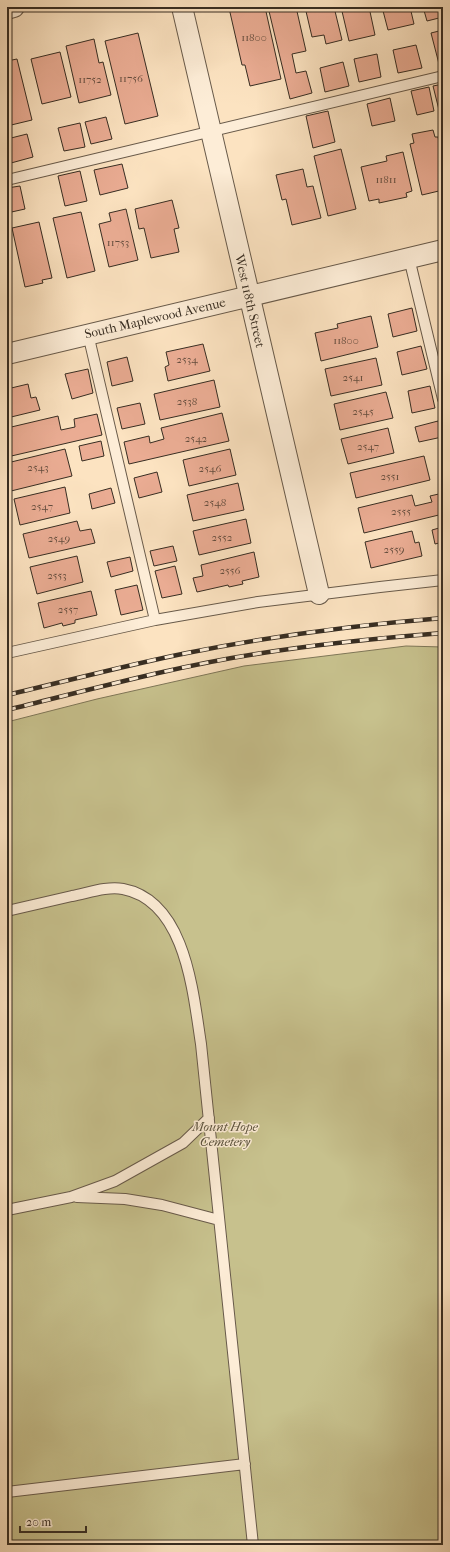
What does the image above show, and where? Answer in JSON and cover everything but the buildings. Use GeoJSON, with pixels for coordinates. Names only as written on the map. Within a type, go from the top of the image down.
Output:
{"type":"FeatureCollection","features":[{"type":"Feature","properties":{"kind":"street"},"geometry":{"type":"LineString","coordinates":[[7,9],[14,7]]}},
{"type":"Feature","properties":{"kind":"street","name":"West 118th Street"},"geometry":{"type":"LineString","coordinates":[[182,7],[319,594]]}},
{"type":"Feature","properties":{"kind":"street","name":"South Maplewood Avenue"},"geometry":{"type":"LineString","coordinates":[[7,354],[443,250]]}},
{"type":"Feature","properties":{"kind":"lane"},"geometry":{"type":"LineString","coordinates":[[7,180],[443,76]]}},
{"type":"Feature","properties":{"kind":"lane"},"geometry":{"type":"LineString","coordinates":[[409,258],[443,399]]}},
{"type":"Feature","properties":{"kind":"lane"},"geometry":{"type":"LineString","coordinates":[[88,334],[155,620]]}},
{"type":"Feature","properties":{"kind":"lane"},"geometry":{"type":"LineString","coordinates":[[7,652],[155,620],[258,602],[443,580]]}},
{"type":"Feature","properties":{"kind":"lane"},"geometry":{"type":"LineString","coordinates":[[7,912],[100,890],[122,889],[144,895],[160,910],[174,929],[180,942],[194,999],[201,1044],[253,1545]]}},
{"type":"Feature","properties":{"kind":"lane"},"geometry":{"type":"LineString","coordinates":[[7,1210],[71,1197],[115,1181],[183,1143],[209,1118]]}},
{"type":"Feature","properties":{"kind":"lane"},"geometry":{"type":"LineString","coordinates":[[71,1197],[125,1199],[162,1205],[219,1220]]}},
{"type":"Feature","properties":{"kind":"lane"},"geometry":{"type":"LineString","coordinates":[[7,1492],[245,1464]]}},
{"type":"Feature","properties":{"kind":"green space","name":"Mount Hope Cemetery"},"geometry":{"type":"Polygon","coordinates":[[[406,646],[443,647],[443,1545],[7,1545],[7,722],[97,699],[244,666],[406,646]]]}},
{"type":"Feature","properties":{"kind":"railway"},"geometry":{"type":"LineString","coordinates":[[7,695],[187,653],[251,641],[379,624],[443,618]]}},
{"type":"Feature","properties":{"kind":"railway"},"geometry":{"type":"LineString","coordinates":[[7,710],[131,679],[225,659],[326,644],[443,633]]}}]}
